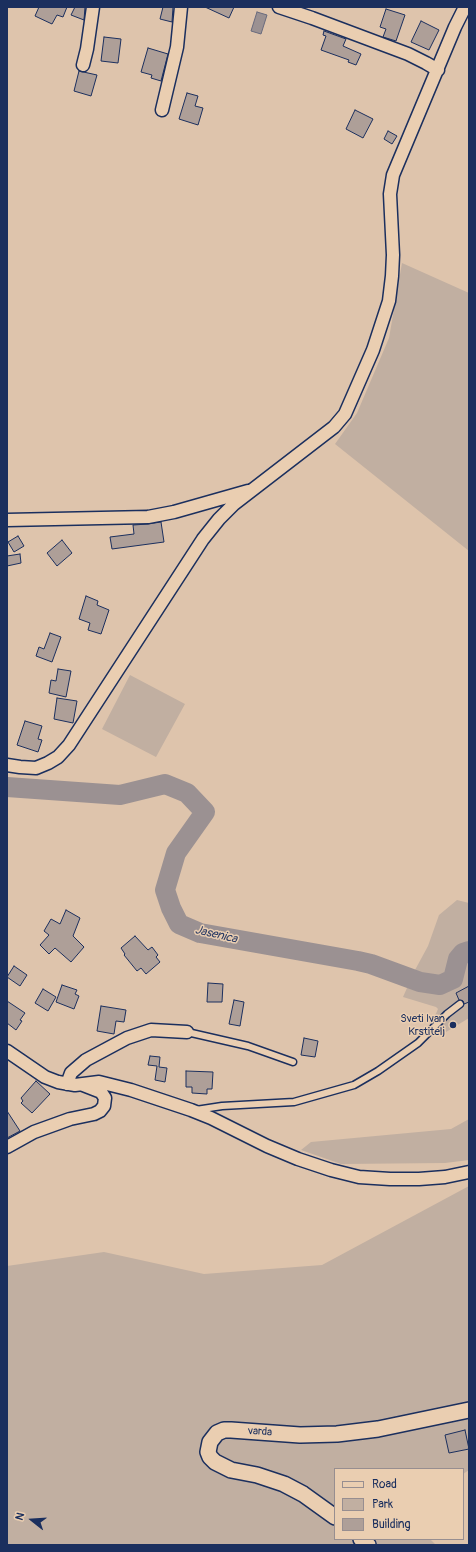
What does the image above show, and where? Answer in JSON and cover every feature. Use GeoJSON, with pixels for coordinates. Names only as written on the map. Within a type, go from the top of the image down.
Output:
{"type":"FeatureCollection","features":[{"type":"Feature","properties":{"kind":"street"},"geometry":{"type":"LineString","coordinates":[[82,64],[93,7]]}},
{"type":"Feature","properties":{"kind":"street"},"geometry":{"type":"LineString","coordinates":[[162,110],[177,47],[180,7]]}},
{"type":"Feature","properties":{"kind":"street"},"geometry":{"type":"LineString","coordinates":[[280,7],[401,51],[426,62],[438,70]]}},
{"type":"Feature","properties":{"kind":"street"},"geometry":{"type":"LineString","coordinates":[[7,765],[36,768],[48,764],[58,757],[69,745],[203,539],[219,519],[234,504],[334,427],[345,414],[354,398],[373,350],[389,301],[393,255],[390,194],[393,176],[455,27],[465,7]]}},
{"type":"Feature","properties":{"kind":"street"},"geometry":{"type":"LineString","coordinates":[[7,520],[148,517],[174,512],[254,489]]}},
{"type":"Feature","properties":{"kind":"street"},"geometry":{"type":"LineString","coordinates":[[67,1084],[71,1073],[86,1060],[127,1038],[151,1030],[187,1032]]}},
{"type":"Feature","properties":{"kind":"street"},"geometry":{"type":"LineString","coordinates":[[7,1051],[45,1077],[67,1084],[83,1085],[98,1082],[132,1090],[192,1110],[267,1146],[298,1159],[359,1177],[419,1179],[445,1177],[469,1172]]}},
{"type":"Feature","properties":{"kind":"street"},"geometry":{"type":"LineString","coordinates":[[7,1147],[34,1132],[70,1119],[94,1114],[100,1111],[104,1106],[105,1098],[101,1092],[83,1085]]}},
{"type":"Feature","properties":{"kind":"street","name":"varda"},"geometry":{"type":"LineString","coordinates":[[334,1516],[303,1494],[284,1484],[257,1475],[231,1470],[215,1462],[210,1457],[208,1452],[210,1442],[217,1433],[224,1430],[300,1435],[337,1434],[378,1429],[469,1410]]}},
{"type":"Feature","properties":{"kind":"lane"},"geometry":{"type":"LineString","coordinates":[[192,1110],[222,1106],[294,1102],[354,1085],[378,1071],[418,1043],[447,1014],[460,1004]]}},
{"type":"Feature","properties":{"kind":"lane"},"geometry":{"type":"LineString","coordinates":[[187,1032],[236,1043],[293,1062]]}},
{"type":"Feature","properties":{"kind":"green space"},"geometry":{"type":"Polygon","coordinates":[[[402,263],[469,293],[469,551],[335,444],[357,413],[389,338],[402,263]]]}},
{"type":"Feature","properties":{"kind":"green space"},"geometry":{"type":"Polygon","coordinates":[[[130,675],[185,704],[156,757],[102,729],[130,675]]]}},
{"type":"Feature","properties":{"kind":"green space"},"geometry":{"type":"Polygon","coordinates":[[[457,900],[469,903],[469,1018],[446,1032],[434,1018],[438,1009],[436,1007],[403,997],[428,946],[439,915],[457,900]]]}},
{"type":"Feature","properties":{"kind":"green space"},"geometry":{"type":"Polygon","coordinates":[[[469,1119],[469,1160],[445,1163],[341,1164],[301,1150],[311,1142],[451,1129],[469,1119]]]}},
{"type":"Feature","properties":{"kind":"green space"},"geometry":{"type":"Polygon","coordinates":[[[469,1186],[469,1470],[464,1473],[464,1468],[334,1468],[334,1540],[431,1540],[436,1545],[7,1545],[7,1266],[104,1252],[204,1274],[322,1265],[469,1186]]]}},
{"type":"Feature","properties":{"kind":"shaded area"},"geometry":{"type":"Polygon","coordinates":[[[257,12],[267,15],[261,34],[251,31],[257,12]]]}},
{"type":"Feature","properties":{"kind":"building"},"geometry":{"type":"Polygon","coordinates":[[[39,7],[67,7],[63,17],[57,15],[52,24],[35,16],[39,7]]]}},
{"type":"Feature","properties":{"kind":"building"},"geometry":{"type":"Polygon","coordinates":[[[75,7],[85,7],[84,20],[71,15],[75,7]]]}},
{"type":"Feature","properties":{"kind":"building"},"geometry":{"type":"Polygon","coordinates":[[[163,7],[173,7],[172,22],[160,19],[163,7]]]}},
{"type":"Feature","properties":{"kind":"building"},"geometry":{"type":"Polygon","coordinates":[[[205,7],[234,7],[229,18],[205,7]]]}},
{"type":"Feature","properties":{"kind":"building"},"geometry":{"type":"Polygon","coordinates":[[[386,9],[405,15],[396,41],[383,37],[386,29],[380,27],[386,9]]]}},
{"type":"Feature","properties":{"kind":"building"},"geometry":{"type":"Polygon","coordinates":[[[421,21],[439,30],[429,50],[411,42],[421,21]]]}},
{"type":"Feature","properties":{"kind":"building"},"geometry":{"type":"Polygon","coordinates":[[[324,31],[346,39],[343,46],[361,54],[356,65],[348,62],[349,60],[321,50],[326,36],[323,35],[324,31]]]}},
{"type":"Feature","properties":{"kind":"building"},"geometry":{"type":"Polygon","coordinates":[[[104,37],[121,39],[118,63],[101,61],[104,37]]]}},
{"type":"Feature","properties":{"kind":"building"},"geometry":{"type":"Polygon","coordinates":[[[148,48],[168,54],[161,81],[151,78],[152,75],[141,72],[148,48]]]}},
{"type":"Feature","properties":{"kind":"building"},"geometry":{"type":"Polygon","coordinates":[[[79,71],[97,75],[91,96],[74,91],[79,71]]]}},
{"type":"Feature","properties":{"kind":"building"},"geometry":{"type":"Polygon","coordinates":[[[187,93],[198,96],[195,106],[203,108],[198,125],[179,119],[187,93]]]}},
{"type":"Feature","properties":{"kind":"building"},"geometry":{"type":"Polygon","coordinates":[[[355,110],[373,119],[363,138],[346,129],[355,110]]]}},
{"type":"Feature","properties":{"kind":"building"},"geometry":{"type":"Polygon","coordinates":[[[388,131],[397,136],[392,144],[384,139],[388,131]]]}},
{"type":"Feature","properties":{"kind":"building"},"geometry":{"type":"Polygon","coordinates":[[[161,522],[164,542],[112,549],[110,537],[134,534],[133,525],[161,522]]]}},
{"type":"Feature","properties":{"kind":"building"},"geometry":{"type":"Polygon","coordinates":[[[18,536],[24,546],[14,552],[8,542],[18,536]]]}},
{"type":"Feature","properties":{"kind":"building"},"geometry":{"type":"Polygon","coordinates":[[[62,540],[72,553],[57,566],[47,553],[62,540]]]}},
{"type":"Feature","properties":{"kind":"building"},"geometry":{"type":"Polygon","coordinates":[[[20,554],[21,563],[7,566],[7,556],[20,554]]]}},
{"type":"Feature","properties":{"kind":"building"},"geometry":{"type":"Polygon","coordinates":[[[86,596],[98,601],[97,605],[109,610],[101,634],[88,630],[90,623],[79,619],[86,596]]]}},
{"type":"Feature","properties":{"kind":"building"},"geometry":{"type":"Polygon","coordinates":[[[50,633],[61,637],[52,662],[36,656],[39,647],[44,649],[50,633]]]}},
{"type":"Feature","properties":{"kind":"building"},"geometry":{"type":"Polygon","coordinates":[[[58,669],[71,671],[66,697],[49,693],[51,680],[56,681],[58,669]]]}},
{"type":"Feature","properties":{"kind":"building"},"geometry":{"type":"Polygon","coordinates":[[[57,698],[77,701],[73,723],[54,719],[57,698]]]}},
{"type":"Feature","properties":{"kind":"building"},"geometry":{"type":"Polygon","coordinates":[[[25,721],[42,726],[38,739],[42,740],[38,752],[17,745],[25,721]]]}},
{"type":"Feature","properties":{"kind":"building"},"geometry":{"type":"Polygon","coordinates":[[[66,910],[80,918],[73,936],[84,947],[71,962],[55,948],[49,954],[40,945],[49,935],[44,931],[51,919],[60,924],[66,910]]]}},
{"type":"Feature","properties":{"kind":"building"},"geometry":{"type":"Polygon","coordinates":[[[135,936],[148,950],[152,947],[158,955],[156,957],[160,962],[146,974],[141,968],[137,971],[124,955],[125,954],[121,948],[135,936]]]}},
{"type":"Feature","properties":{"kind":"building"},"geometry":{"type":"Polygon","coordinates":[[[14,966],[27,975],[20,986],[7,977],[14,966]]]}},
{"type":"Feature","properties":{"kind":"building"},"geometry":{"type":"Polygon","coordinates":[[[208,983],[223,984],[222,1002],[207,1002],[208,983]]]}},
{"type":"Feature","properties":{"kind":"building"},"geometry":{"type":"Polygon","coordinates":[[[62,985],[77,990],[75,994],[79,996],[74,1009],[56,1002],[62,985]]]}},
{"type":"Feature","properties":{"kind":"building"},"geometry":{"type":"Polygon","coordinates":[[[469,986],[469,1002],[464,1004],[463,1001],[459,1000],[456,993],[469,986]]]}},
{"type":"Feature","properties":{"kind":"building"},"geometry":{"type":"Polygon","coordinates":[[[43,989],[56,997],[48,1011],[35,1003],[43,989]]]}},
{"type":"Feature","properties":{"kind":"building"},"geometry":{"type":"Polygon","coordinates":[[[234,1000],[244,1002],[240,1026],[229,1024],[234,1000]]]}},
{"type":"Feature","properties":{"kind":"building"},"geometry":{"type":"Polygon","coordinates":[[[7,1001],[25,1013],[16,1030],[7,1023],[7,1001]]]}},
{"type":"Feature","properties":{"kind":"building"},"geometry":{"type":"Polygon","coordinates":[[[101,1006],[126,1010],[124,1022],[116,1021],[114,1034],[97,1031],[101,1006]]]}},
{"type":"Feature","properties":{"kind":"building"},"geometry":{"type":"Polygon","coordinates":[[[304,1038],[318,1041],[315,1057],[301,1055],[304,1038]]]}},
{"type":"Feature","properties":{"kind":"building"},"geometry":{"type":"Polygon","coordinates":[[[150,1056],[160,1057],[159,1067],[167,1068],[165,1082],[155,1080],[157,1066],[148,1065],[150,1056]]]}},
{"type":"Feature","properties":{"kind":"building"},"geometry":{"type":"Polygon","coordinates":[[[186,1071],[213,1072],[212,1089],[207,1089],[207,1094],[192,1093],[192,1087],[186,1087],[186,1071]]]}},
{"type":"Feature","properties":{"kind":"building"},"geometry":{"type":"Polygon","coordinates":[[[36,1081],[50,1094],[32,1113],[21,1103],[23,1101],[21,1098],[36,1081]]]}},
{"type":"Feature","properties":{"kind":"building"},"geometry":{"type":"Polygon","coordinates":[[[7,1111],[20,1131],[7,1138],[7,1111]]]}},
{"type":"Feature","properties":{"kind":"building"},"geometry":{"type":"Polygon","coordinates":[[[465,1430],[469,1449],[449,1453],[445,1435],[465,1430]]]}},
{"type":"Feature","properties":{"kind":"waterway","name":"Jasenica"},"geometry":{"type":"LineString","coordinates":[[7,787],[120,795],[165,784],[187,793],[205,812],[176,853],[165,890],[171,908],[179,924],[200,933],[358,961],[371,964],[420,982],[440,985],[453,979],[458,959],[463,953],[469,951]]}},
{"type":"Feature","properties":{"kind":"place","name":"Sveti Ivan Krstitelj"},"geometry":{"type":"Point","coordinates":[453,1025]}}]}
